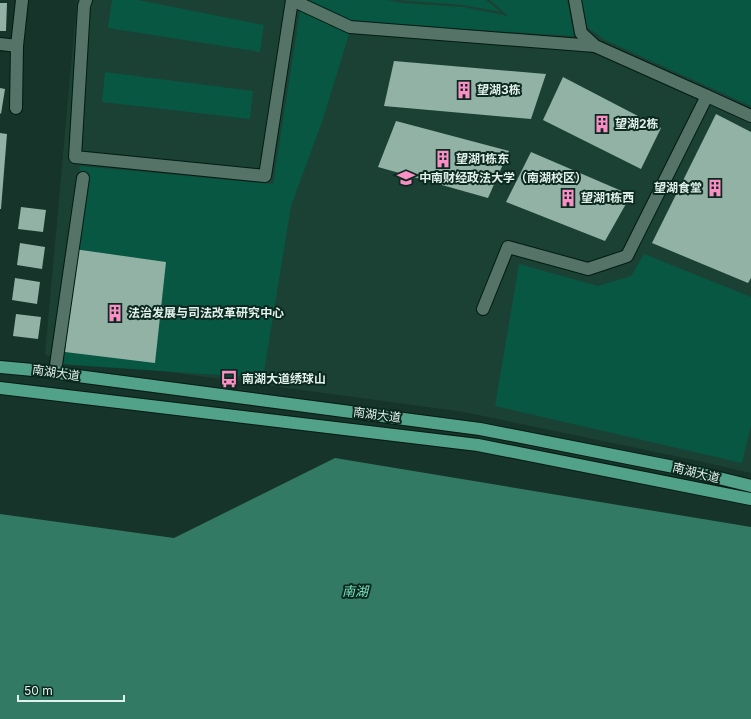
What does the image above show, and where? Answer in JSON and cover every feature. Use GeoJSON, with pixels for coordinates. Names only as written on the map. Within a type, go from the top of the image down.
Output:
{"type":"FeatureCollection","features":[{"type":"Feature","properties":{"kind":"main road","name":"南湖大道"},"geometry":{"type":"LineString","coordinates":[[0,367],[55,372],[480,428],[674,467],[751,486]]}},
{"type":"Feature","properties":{"kind":"main road","name":"南湖大道"},"geometry":{"type":"LineString","coordinates":[[0,388],[478,446],[751,499]]}},
{"type":"Feature","properties":{"kind":"street"},"geometry":{"type":"LineString","coordinates":[[16,108],[17,46],[22,0]]}},
{"type":"Feature","properties":{"kind":"street"},"geometry":{"type":"LineString","coordinates":[[86,0],[84,6],[75,157],[265,176],[292,0],[350,27],[595,46],[751,116]]}},
{"type":"Feature","properties":{"kind":"street"},"geometry":{"type":"LineString","coordinates":[[575,0],[582,32],[595,46]]}},
{"type":"Feature","properties":{"kind":"street"},"geometry":{"type":"LineString","coordinates":[[0,44],[17,46]]}},
{"type":"Feature","properties":{"kind":"street"},"geometry":{"type":"LineString","coordinates":[[483,309],[508,247],[588,269],[627,256],[707,96]]}},
{"type":"Feature","properties":{"kind":"street"},"geometry":{"type":"LineString","coordinates":[[55,372],[83,178]]}},
{"type":"Feature","properties":{"kind":"shaded area","name":"中南财经政法大学（南湖校区）"},"geometry":{"type":"Polygon","coordinates":[[[77,0],[751,0],[751,473],[464,412],[45,355],[77,0]]]}},
{"type":"Feature","properties":{"kind":"shaded area"},"geometry":{"type":"Polygon","coordinates":[[[112,0],[138,0],[264,25],[260,52],[108,28],[112,0]]]}},
{"type":"Feature","properties":{"kind":"shaded area"},"geometry":{"type":"Polygon","coordinates":[[[304,0],[388,0],[402,3],[463,7],[508,16],[490,0],[567,0],[574,36],[351,22],[304,0]]]}},
{"type":"Feature","properties":{"kind":"shaded area"},"geometry":{"type":"Polygon","coordinates":[[[399,0],[486,0],[501,12],[463,5],[399,0]]]}},
{"type":"Feature","properties":{"kind":"shaded area"},"geometry":{"type":"Polygon","coordinates":[[[582,0],[751,0],[751,106],[605,40],[587,27],[582,0]]]}},
{"type":"Feature","properties":{"kind":"shaded area"},"geometry":{"type":"Polygon","coordinates":[[[300,11],[349,34],[323,119],[291,206],[263,378],[58,364],[80,166],[273,184],[300,11]]]}},
{"type":"Feature","properties":{"kind":"shaded area"},"geometry":{"type":"Polygon","coordinates":[[[105,72],[253,91],[250,119],[102,102],[105,72]]]}},
{"type":"Feature","properties":{"kind":"shaded area"},"geometry":{"type":"Polygon","coordinates":[[[644,254],[751,297],[751,425],[742,463],[495,406],[519,264],[598,286],[631,276],[644,254]]]}},
{"type":"Feature","properties":{"kind":"water","name":"南湖"},"geometry":{"type":"Polygon","coordinates":[[[335,458],[751,527],[751,719],[0,719],[0,514],[174,538],[335,458]]]}},
{"type":"Feature","properties":{"kind":"building"},"geometry":{"type":"Polygon","coordinates":[[[0,3],[7,3],[6,31],[0,31],[0,3]]]}},
{"type":"Feature","properties":{"kind":"building","name":"望湖3栋"},"geometry":{"type":"Polygon","coordinates":[[[394,61],[546,74],[531,119],[384,106],[394,61]]]}},
{"type":"Feature","properties":{"kind":"building","name":"望湖2栋"},"geometry":{"type":"Polygon","coordinates":[[[563,77],[661,128],[641,169],[543,120],[563,77]]]}},
{"type":"Feature","properties":{"kind":"building"},"geometry":{"type":"Polygon","coordinates":[[[0,88],[5,89],[1,114],[0,113],[0,88]]]}},
{"type":"Feature","properties":{"kind":"building","name":"望湖食堂"},"geometry":{"type":"Polygon","coordinates":[[[716,114],[751,132],[751,278],[748,283],[652,243],[716,114]]]}},
{"type":"Feature","properties":{"kind":"building","name":"望湖1栋东"},"geometry":{"type":"Polygon","coordinates":[[[396,121],[509,151],[488,198],[378,167],[396,121]]]}},
{"type":"Feature","properties":{"kind":"building"},"geometry":{"type":"Polygon","coordinates":[[[0,133],[7,134],[1,209],[0,209],[0,133]]]}},
{"type":"Feature","properties":{"kind":"building","name":"望湖1栋西"},"geometry":{"type":"Polygon","coordinates":[[[531,152],[631,195],[605,241],[506,202],[531,152]]]}},
{"type":"Feature","properties":{"kind":"building"},"geometry":{"type":"Polygon","coordinates":[[[21,207],[46,210],[43,232],[18,229],[21,207]]]}},
{"type":"Feature","properties":{"kind":"building"},"geometry":{"type":"Polygon","coordinates":[[[20,243],[45,247],[42,269],[17,265],[20,243]]]}},
{"type":"Feature","properties":{"kind":"building","name":"法治发展与司法改革研究中心"},"geometry":{"type":"Polygon","coordinates":[[[74,249],[166,262],[155,363],[65,352],[74,249]]]}},
{"type":"Feature","properties":{"kind":"building"},"geometry":{"type":"Polygon","coordinates":[[[15,278],[40,282],[37,304],[12,300],[15,278]]]}},
{"type":"Feature","properties":{"kind":"building"},"geometry":{"type":"Polygon","coordinates":[[[16,314],[41,317],[38,339],[13,336],[16,314]]]}},
{"type":"Feature","properties":{"kind":"place","name":"望湖3栋"},"geometry":{"type":"Point","coordinates":[464,90]}},
{"type":"Feature","properties":{"kind":"place","name":"望湖2栋"},"geometry":{"type":"Point","coordinates":[602,124]}},
{"type":"Feature","properties":{"kind":"place","name":"望湖1栋东"},"geometry":{"type":"Point","coordinates":[443,159]}},
{"type":"Feature","properties":{"kind":"place","name":"中南财经政法大学（南湖校区）"},"geometry":{"type":"Point","coordinates":[406,178]}},
{"type":"Feature","properties":{"kind":"place","name":"望湖食堂"},"geometry":{"type":"Point","coordinates":[715,188]}},
{"type":"Feature","properties":{"kind":"place","name":"望湖1栋西"},"geometry":{"type":"Point","coordinates":[568,198]}},
{"type":"Feature","properties":{"kind":"place","name":"法治发展与司法改革研究中心"},"geometry":{"type":"Point","coordinates":[115,313]}},
{"type":"Feature","properties":{"kind":"place","name":"南湖大道绣球山"},"geometry":{"type":"Point","coordinates":[229,379]}}]}
